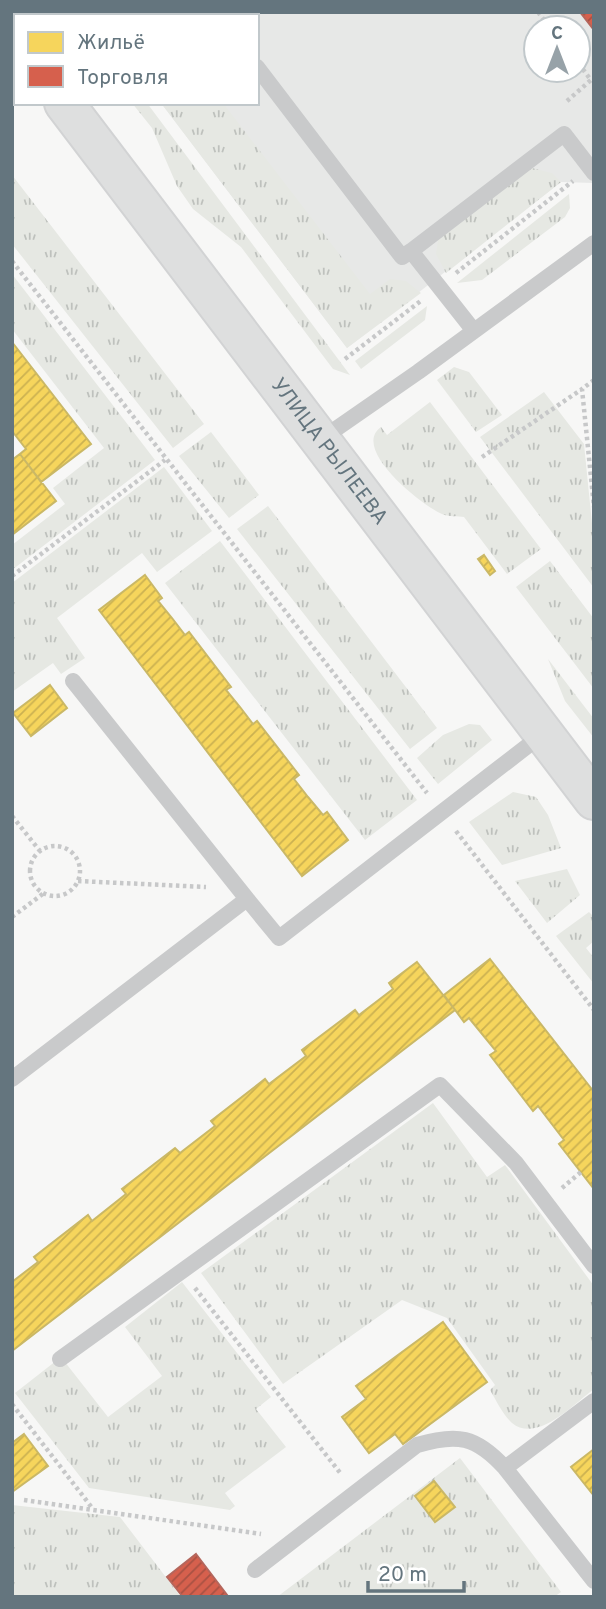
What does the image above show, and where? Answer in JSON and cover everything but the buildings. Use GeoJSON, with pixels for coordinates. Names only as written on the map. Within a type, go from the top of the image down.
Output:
{"type":"FeatureCollection","features":[{"type":"Feature","properties":{"kind":"main road","name":"УЛИЦА РЫЛЕЕВА"},"geometry":{"type":"LineString","coordinates":[[66,105],[594,800]]}},
{"type":"Feature","properties":{"kind":"lane"},"geometry":{"type":"LineString","coordinates":[[259,70],[402,257],[564,134],[592,170]]}},
{"type":"Feature","properties":{"kind":"lane"},"geometry":{"type":"LineString","coordinates":[[320,440],[594,243]]}},
{"type":"Feature","properties":{"kind":"lane"},"geometry":{"type":"LineString","coordinates":[[411,251],[474,331]]}},
{"type":"Feature","properties":{"kind":"lane"},"geometry":{"type":"LineString","coordinates":[[74,681],[279,938],[543,734]]}},
{"type":"Feature","properties":{"kind":"lane"},"geometry":{"type":"LineString","coordinates":[[12,1079],[242,893]]}},
{"type":"Feature","properties":{"kind":"lane"},"geometry":{"type":"LineString","coordinates":[[60,1359],[440,1084],[516,1163],[594,1266]]}},
{"type":"Feature","properties":{"kind":"lane"},"geometry":{"type":"LineString","coordinates":[[505,1468],[594,1401]]}},
{"type":"Feature","properties":{"kind":"lane"},"geometry":{"type":"LineString","coordinates":[[255,1570],[357,1494],[417,1445],[443,1437],[467,1439],[488,1449],[594,1581]]}},
{"type":"Feature","properties":{"kind":"path"},"geometry":{"type":"LineString","coordinates":[[567,101],[593,79]]}},
{"type":"Feature","properties":{"kind":"path"},"geometry":{"type":"LineString","coordinates":[[345,359],[592,170]]}},
{"type":"Feature","properties":{"kind":"path"},"geometry":{"type":"LineString","coordinates":[[12,261],[594,1010]]}},
{"type":"Feature","properties":{"kind":"path"},"geometry":{"type":"LineString","coordinates":[[482,457],[594,380]]}},
{"type":"Feature","properties":{"kind":"path"},"geometry":{"type":"LineString","coordinates":[[582,388],[594,507]]}},
{"type":"Feature","properties":{"kind":"path"},"geometry":{"type":"LineString","coordinates":[[12,576],[165,460]]}},
{"type":"Feature","properties":{"kind":"path"},"geometry":{"type":"LineString","coordinates":[[12,816],[40,852]]}},
{"type":"Feature","properties":{"kind":"path"},"geometry":{"type":"LineString","coordinates":[[51,847],[70,852],[80,867],[78,881],[63,894],[44,893],[34,885],[30,873],[32,861],[40,852],[51,847]]}},
{"type":"Feature","properties":{"kind":"path"},"geometry":{"type":"LineString","coordinates":[[78,881],[242,893]]}},
{"type":"Feature","properties":{"kind":"path"},"geometry":{"type":"LineString","coordinates":[[12,916],[44,893]]}},
{"type":"Feature","properties":{"kind":"path"},"geometry":{"type":"LineString","coordinates":[[181,1269],[357,1494]]}},
{"type":"Feature","properties":{"kind":"path"},"geometry":{"type":"LineString","coordinates":[[12,1404],[94,1510]]}},
{"type":"Feature","properties":{"kind":"path"},"geometry":{"type":"LineString","coordinates":[[24,1500],[297,1539]]}},
{"type":"Feature","properties":{"kind":"shaded area"},"geometry":{"type":"Polygon","coordinates":[[[92,12],[594,12],[594,183],[561,182],[347,348],[163,105],[259,105],[259,14],[92,12]]]}},
{"type":"Feature","properties":{"kind":"green space"},"geometry":{"type":"Polygon","coordinates":[[[134,105],[148,105],[350,375],[333,369],[241,247],[193,209],[177,186],[152,128],[134,105]]]}},
{"type":"Feature","properties":{"kind":"green space"},"geometry":{"type":"Polygon","coordinates":[[[163,105],[225,105],[370,294],[390,279],[406,281],[421,293],[347,348],[163,105]]]}},
{"type":"Feature","properties":{"kind":"green space"},"geometry":{"type":"Polygon","coordinates":[[[532,168],[552,173],[561,182],[446,273],[436,254],[438,240],[532,168]]]}},
{"type":"Feature","properties":{"kind":"green space"},"geometry":{"type":"Polygon","coordinates":[[[12,175],[204,424],[173,448],[12,244],[12,175]]]}},
{"type":"Feature","properties":{"kind":"green space"},"geometry":{"type":"Polygon","coordinates":[[[569,194],[570,208],[565,217],[482,280],[457,283],[569,194]]]}},
{"type":"Feature","properties":{"kind":"green space"},"geometry":{"type":"Polygon","coordinates":[[[12,274],[155,460],[12,570],[12,545],[65,504],[53,488],[104,448],[12,329],[12,274]]]}},
{"type":"Feature","properties":{"kind":"green space"},"geometry":{"type":"Polygon","coordinates":[[[427,306],[425,320],[361,369],[355,361],[427,306]]]}},
{"type":"Feature","properties":{"kind":"green space"},"geometry":{"type":"Polygon","coordinates":[[[454,367],[469,372],[502,415],[476,432],[437,380],[454,367]]]}},
{"type":"Feature","properties":{"kind":"green space"},"geometry":{"type":"Polygon","coordinates":[[[544,392],[584,444],[594,543],[594,588],[480,437],[544,392]]]}},
{"type":"Feature","properties":{"kind":"green space"},"geometry":{"type":"Polygon","coordinates":[[[430,402],[541,549],[507,574],[464,517],[444,515],[420,500],[393,476],[375,449],[374,437],[381,427],[387,435],[430,402]]]}},
{"type":"Feature","properties":{"kind":"green space"},"geometry":{"type":"Polygon","coordinates":[[[211,432],[259,495],[229,518],[179,456],[211,432]]]}},
{"type":"Feature","properties":{"kind":"green space"},"geometry":{"type":"Polygon","coordinates":[[[164,467],[212,531],[157,572],[142,553],[57,618],[85,658],[61,674],[53,663],[12,692],[12,583],[164,467]]]}},
{"type":"Feature","properties":{"kind":"green space"},"geometry":{"type":"Polygon","coordinates":[[[268,506],[437,728],[410,749],[237,529],[268,506]]]}},
{"type":"Feature","properties":{"kind":"green space"},"geometry":{"type":"Polygon","coordinates":[[[220,541],[417,800],[365,840],[165,583],[220,541]]]}},
{"type":"Feature","properties":{"kind":"green space"},"geometry":{"type":"Polygon","coordinates":[[[550,561],[594,619],[594,689],[516,587],[550,561]]]}},
{"type":"Feature","properties":{"kind":"green space"},"geometry":{"type":"Polygon","coordinates":[[[548,659],[594,719],[594,738],[565,701],[548,659]]]}},
{"type":"Feature","properties":{"kind":"green space"},"geometry":{"type":"Polygon","coordinates":[[[469,724],[480,725],[492,740],[438,784],[417,758],[443,735],[469,724]]]}},
{"type":"Feature","properties":{"kind":"green space"},"geometry":{"type":"Polygon","coordinates":[[[513,792],[536,797],[548,815],[561,848],[502,865],[469,822],[513,792]]]}},
{"type":"Feature","properties":{"kind":"green space"},"geometry":{"type":"Polygon","coordinates":[[[567,869],[580,895],[547,923],[515,881],[567,869]]]}},
{"type":"Feature","properties":{"kind":"green space"},"geometry":{"type":"Polygon","coordinates":[[[589,912],[594,917],[594,941],[586,948],[594,958],[594,984],[556,936],[589,912]]]}},
{"type":"Feature","properties":{"kind":"green space"},"geometry":{"type":"Polygon","coordinates":[[[433,1103],[487,1177],[505,1165],[594,1286],[594,1389],[555,1419],[533,1429],[512,1423],[503,1412],[490,1390],[495,1385],[447,1318],[402,1300],[283,1384],[201,1273],[433,1103]]]}},
{"type":"Feature","properties":{"kind":"green space"},"geometry":{"type":"Polygon","coordinates":[[[182,1282],[271,1397],[256,1409],[286,1447],[225,1493],[235,1506],[230,1510],[89,1488],[15,1393],[61,1357],[108,1417],[162,1376],[125,1327],[182,1282]]]}},
{"type":"Feature","properties":{"kind":"green space"},"geometry":{"type":"Polygon","coordinates":[[[460,1458],[561,1592],[554,1597],[277,1597],[460,1458]]]}},
{"type":"Feature","properties":{"kind":"green space"},"geometry":{"type":"Polygon","coordinates":[[[12,1505],[120,1517],[181,1597],[12,1597],[12,1505]]]}}]}
